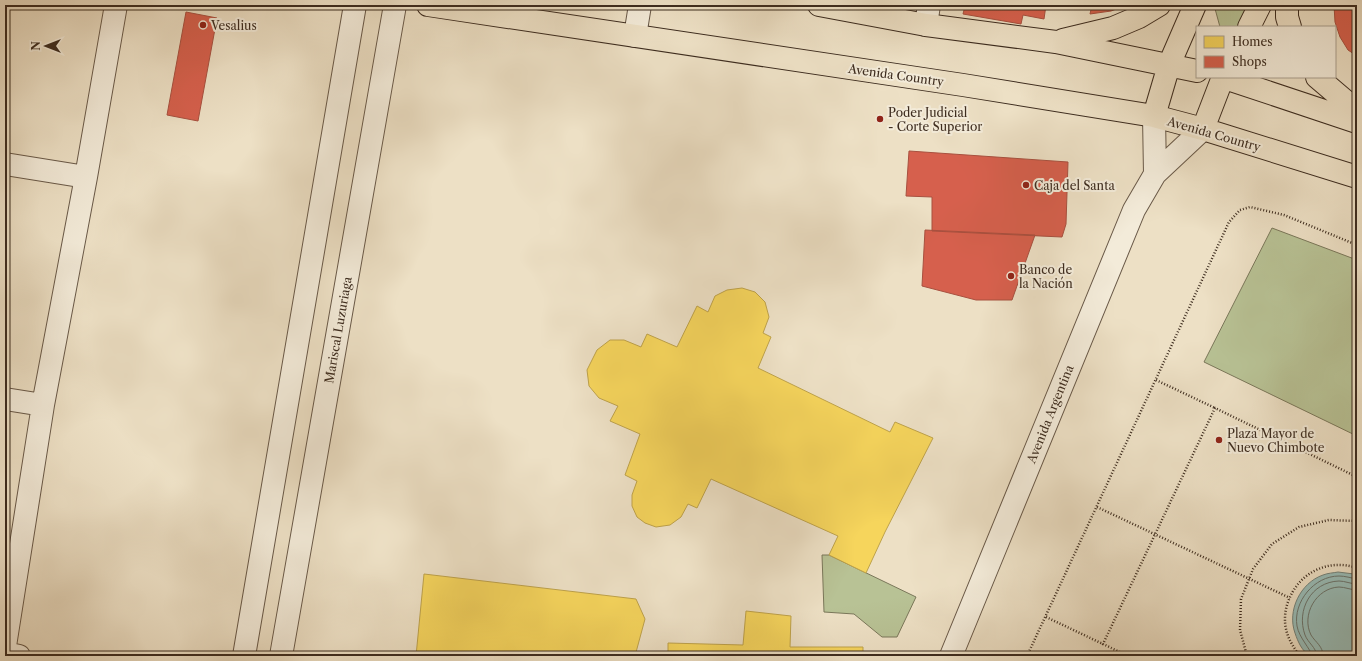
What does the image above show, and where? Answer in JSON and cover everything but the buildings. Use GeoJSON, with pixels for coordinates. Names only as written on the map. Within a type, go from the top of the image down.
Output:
{"type":"FeatureCollection","features":[{"type":"Feature","properties":{"kind":"main road","name":"Avenida Country"},"geometry":{"type":"LineString","coordinates":[[428,5],[947,83],[1154,116],[1203,129],[1357,177]]}},
{"type":"Feature","properties":{"kind":"main road"},"geometry":{"type":"LineString","coordinates":[[819,5],[927,15],[1196,71]]}},
{"type":"Feature","properties":{"kind":"main road"},"geometry":{"type":"LineString","coordinates":[[1056,42],[1113,28],[1139,17],[1159,5]]}},
{"type":"Feature","properties":{"kind":"main road"},"geometry":{"type":"LineString","coordinates":[[1154,116],[1169,65],[1196,5]]}},
{"type":"Feature","properties":{"kind":"main road"},"geometry":{"type":"LineString","coordinates":[[1250,26],[1260,5]]}},
{"type":"Feature","properties":{"kind":"main road"},"geometry":{"type":"LineString","coordinates":[[1287,5],[1287,17],[1290,26]]}},
{"type":"Feature","properties":{"kind":"main road","name":"Avenida Argentina"},"geometry":{"type":"LineString","coordinates":[[1203,129],[1222,78]]}},
{"type":"Feature","properties":{"kind":"main road"},"geometry":{"type":"LineString","coordinates":[[1225,78],[1357,122]]}},
{"type":"Feature","properties":{"kind":"main road"},"geometry":{"type":"LineString","coordinates":[[1318,78],[1357,111]]}},
{"type":"Feature","properties":{"kind":"street"},"geometry":{"type":"LineString","coordinates":[[5,646],[42,405],[86,177],[116,5]]}},
{"type":"Feature","properties":{"kind":"street"},"geometry":{"type":"LineString","coordinates":[[244,656],[355,5]]}},
{"type":"Feature","properties":{"kind":"street","name":"Mariscal Luzuriaga"},"geometry":{"type":"LineString","coordinates":[[281,656],[395,5]]}},
{"type":"Feature","properties":{"kind":"street"},"geometry":{"type":"LineString","coordinates":[[635,36],[640,5]]}},
{"type":"Feature","properties":{"kind":"street"},"geometry":{"type":"LineString","coordinates":[[1154,116],[1155,174]]}},
{"type":"Feature","properties":{"kind":"street","name":"Avenida Argentina"},"geometry":{"type":"LineString","coordinates":[[951,656],[1134,210],[1155,174],[1203,129]]}},
{"type":"Feature","properties":{"kind":"street"},"geometry":{"type":"LineString","coordinates":[[5,164],[86,177]]}},
{"type":"Feature","properties":{"kind":"street"},"geometry":{"type":"LineString","coordinates":[[5,399],[42,405]]}},
{"type":"Feature","properties":{"kind":"street"},"geometry":{"type":"LineString","coordinates":[[5,653],[19,656]]}},
{"type":"Feature","properties":{"kind":"path"},"geometry":{"type":"LineString","coordinates":[[1027,656],[1229,222],[1240,210],[1250,207],[1284,215],[1357,245]]}},
{"type":"Feature","properties":{"kind":"path"},"geometry":{"type":"LineString","coordinates":[[1156,379],[1357,477]]}},
{"type":"Feature","properties":{"kind":"path"},"geometry":{"type":"LineString","coordinates":[[1103,644],[1216,408]]}},
{"type":"Feature","properties":{"kind":"path"},"geometry":{"type":"LineString","coordinates":[[1097,508],[1290,598]]}},
{"type":"Feature","properties":{"kind":"path"},"geometry":{"type":"LineString","coordinates":[[1247,656],[1240,630],[1242,599],[1252,569],[1272,544],[1299,527],[1329,520],[1357,521]]}},
{"type":"Feature","properties":{"kind":"path"},"geometry":{"type":"LineString","coordinates":[[1300,656],[1292,645],[1286,628],[1285,611],[1290,594],[1300,581],[1314,570],[1330,565],[1348,565],[1357,568]]}},
{"type":"Feature","properties":{"kind":"path"},"geometry":{"type":"LineString","coordinates":[[1046,617],[1128,656]]}},
{"type":"Feature","properties":{"kind":"green space"},"geometry":{"type":"Polygon","coordinates":[[[1214,5],[1260,5],[1250,26],[1220,26],[1214,5]]]}},
{"type":"Feature","properties":{"kind":"green space"},"geometry":{"type":"Polygon","coordinates":[[[1272,228],[1357,260],[1357,436],[1204,362],[1272,228]]]}},
{"type":"Feature","properties":{"kind":"green space"},"geometry":{"type":"Polygon","coordinates":[[[822,555],[829,555],[916,597],[897,637],[882,637],[854,614],[824,612],[822,555]]]}},
{"type":"Feature","properties":{"kind":"water"},"geometry":{"type":"Polygon","coordinates":[[[1338,572],[1354,574],[1357,576],[1357,656],[1310,656],[1305,652],[1297,640],[1293,625],[1294,607],[1297,599],[1308,584],[1323,575],[1338,572]]]}},
{"type":"Feature","properties":{"kind":"place","name":"Vesalius"},"geometry":{"type":"Point","coordinates":[203,25]}},
{"type":"Feature","properties":{"kind":"place","name":"Poder Judicial - Corte Superior"},"geometry":{"type":"Point","coordinates":[880,119]}},
{"type":"Feature","properties":{"kind":"place","name":"Caja del Santa"},"geometry":{"type":"Point","coordinates":[1026,185]}},
{"type":"Feature","properties":{"kind":"place","name":"Banco de la Nación"},"geometry":{"type":"Point","coordinates":[1011,276]}},
{"type":"Feature","properties":{"kind":"place","name":"Plaza Mayor de Nuevo Chimbote"},"geometry":{"type":"Point","coordinates":[1219,440]}}]}
